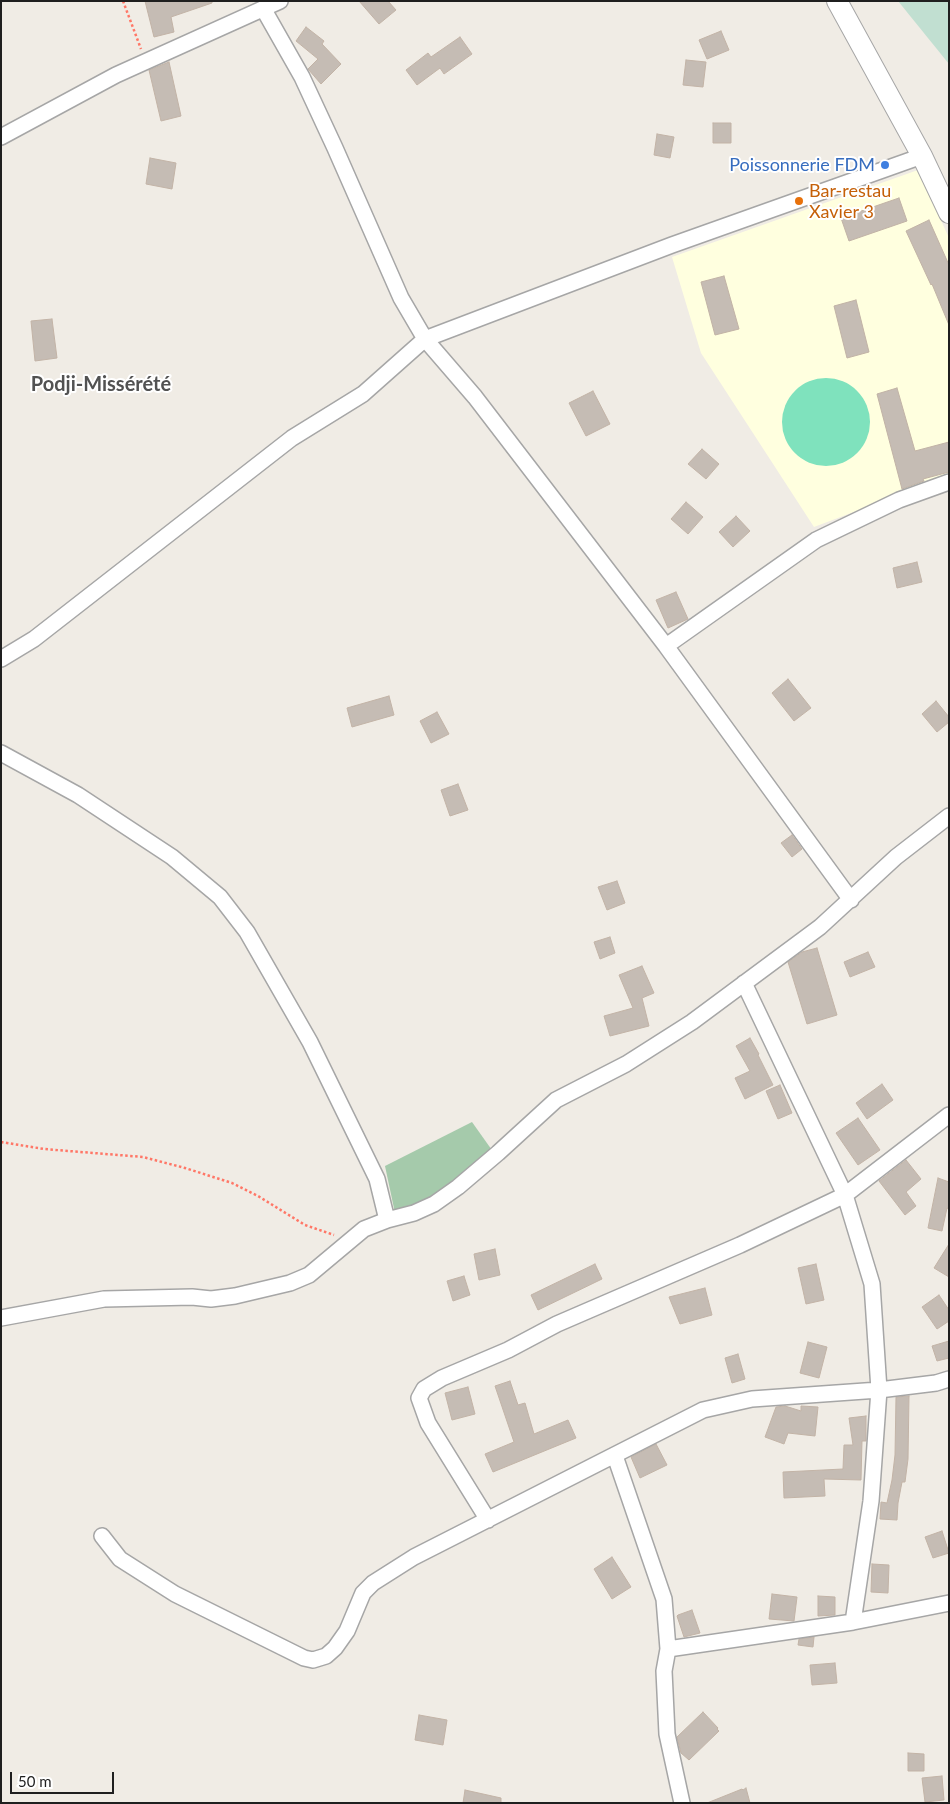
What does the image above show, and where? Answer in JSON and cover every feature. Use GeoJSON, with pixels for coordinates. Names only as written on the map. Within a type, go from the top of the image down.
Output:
{"type":"FeatureCollection","features":[{"type":"Feature","properties":{"kind":"street"},"geometry":{"type":"LineString","coordinates":[[1,137],[116,75],[264,10],[280,1]]}},
{"type":"Feature","properties":{"kind":"street"},"geometry":{"type":"LineString","coordinates":[[837,1],[922,156],[949,213]]}},
{"type":"Feature","properties":{"kind":"street"},"geometry":{"type":"LineString","coordinates":[[264,10],[302,77],[336,148],[402,298],[425,339],[475,397],[666,646],[851,900]]}},
{"type":"Feature","properties":{"kind":"street"},"geometry":{"type":"LineString","coordinates":[[1,659],[34,639],[292,438],[363,394],[425,339],[672,245],[922,156]]}},
{"type":"Feature","properties":{"kind":"street"},"geometry":{"type":"LineString","coordinates":[[666,646],[816,540],[899,500],[949,482]]}},
{"type":"Feature","properties":{"kind":"street"},"geometry":{"type":"LineString","coordinates":[[1,753],[78,795],[172,856],[220,897],[247,932],[310,1042],[377,1179],[387,1220]]}},
{"type":"Feature","properties":{"kind":"street"},"geometry":{"type":"LineString","coordinates":[[1,1318],[104,1299],[192,1297],[211,1299],[235,1296],[290,1283],[309,1275],[364,1229],[387,1220],[414,1213],[434,1204],[458,1187],[556,1100],[626,1064],[692,1022],[820,927],[896,857],[949,816]]}},
{"type":"Feature","properties":{"kind":"street"},"geometry":{"type":"LineString","coordinates":[[744,983],[845,1195],[872,1284],[879,1390],[871,1502],[853,1622]]}},
{"type":"Feature","properties":{"kind":"street"},"geometry":{"type":"LineString","coordinates":[[488,1520],[428,1423],[419,1398],[424,1389],[442,1378],[508,1350],[557,1324],[740,1245],[845,1195],[949,1114]]}},
{"type":"Feature","properties":{"kind":"street"},"geometry":{"type":"LineString","coordinates":[[102,1536],[120,1559],[175,1594],[304,1658],[314,1660],[326,1656],[335,1648],[347,1631],[362,1593],[373,1583],[414,1557],[703,1410],[752,1399],[879,1390],[936,1383],[949,1379]]}},
{"type":"Feature","properties":{"kind":"street"},"geometry":{"type":"LineString","coordinates":[[615,1456],[664,1598],[668,1650],[664,1671],[667,1734],[682,1803]]}},
{"type":"Feature","properties":{"kind":"street"},"geometry":{"type":"LineString","coordinates":[[668,1650],[853,1622],[949,1604]]}},
{"type":"Feature","properties":{"kind":"path"},"geometry":{"type":"LineString","coordinates":[[123,1],[146,62]]}},
{"type":"Feature","properties":{"kind":"path"},"geometry":{"type":"LineString","coordinates":[[1,1142],[44,1149],[143,1157],[185,1168],[232,1183],[258,1196],[305,1225],[350,1240]]}},
{"type":"Feature","properties":{"kind":"shaded area"},"geometry":{"type":"Polygon","coordinates":[[[898,1],[949,1],[949,64],[898,1]]]}},
{"type":"Feature","properties":{"kind":"shaded area"},"geometry":{"type":"Polygon","coordinates":[[[918,170],[949,238],[949,476],[814,527],[701,353],[672,257],[918,170]]]}},
{"type":"Feature","properties":{"kind":"shaded area"},"geometry":{"type":"Polygon","coordinates":[[[472,1122],[494,1153],[436,1199],[395,1213],[385,1166],[472,1122]]]}},
{"type":"Feature","properties":{"kind":"green space"},"geometry":{"type":"Polygon","coordinates":[[[826,378],[843,381],[851,385],[863,397],[867,405],[870,422],[867,439],[863,447],[851,459],[843,463],[826,466],[809,463],[801,459],[789,447],[785,439],[782,422],[785,405],[789,397],[801,385],[809,381],[826,378]]]}},
{"type":"Feature","properties":{"kind":"building"},"geometry":{"type":"Polygon","coordinates":[[[145,1],[212,1],[212,3],[171,17],[174,32],[154,37],[145,1]]]}},
{"type":"Feature","properties":{"kind":"building"},"geometry":{"type":"Polygon","coordinates":[[[359,1],[388,1],[396,10],[379,24],[359,1]]]}},
{"type":"Feature","properties":{"kind":"building"},"geometry":{"type":"Polygon","coordinates":[[[306,27],[324,41],[322,44],[341,64],[321,84],[308,69],[318,59],[296,41],[306,27]]]}},
{"type":"Feature","properties":{"kind":"building"},"geometry":{"type":"Polygon","coordinates":[[[721,31],[729,50],[707,59],[699,40],[721,31]]]}},
{"type":"Feature","properties":{"kind":"building"},"geometry":{"type":"Polygon","coordinates":[[[460,37],[472,54],[444,74],[440,68],[417,85],[406,70],[428,53],[431,57],[460,37]]]}},
{"type":"Feature","properties":{"kind":"building"},"geometry":{"type":"Polygon","coordinates":[[[686,60],[706,62],[703,87],[683,85],[686,60]]]}},
{"type":"Feature","properties":{"kind":"building"},"geometry":{"type":"Polygon","coordinates":[[[169,62],[181,116],[161,121],[149,70],[169,62]]]}},
{"type":"Feature","properties":{"kind":"building"},"geometry":{"type":"Polygon","coordinates":[[[713,123],[731,123],[731,143],[713,143],[713,123]]]}},
{"type":"Feature","properties":{"kind":"building"},"geometry":{"type":"Polygon","coordinates":[[[657,134],[674,137],[670,158],[654,155],[657,134]]]}},
{"type":"Feature","properties":{"kind":"building"},"geometry":{"type":"Polygon","coordinates":[[[150,158],[176,163],[172,189],[146,184],[150,158]]]}},
{"type":"Feature","properties":{"kind":"building"},"geometry":{"type":"Polygon","coordinates":[[[899,198],[907,221],[849,241],[841,218],[899,198]]]}},
{"type":"Feature","properties":{"kind":"building"},"geometry":{"type":"Polygon","coordinates":[[[929,220],[949,265],[949,325],[932,284],[906,231],[929,220]]]}},
{"type":"Feature","properties":{"kind":"building"},"geometry":{"type":"Polygon","coordinates":[[[724,276],[739,329],[715,335],[701,282],[724,276]]]}},
{"type":"Feature","properties":{"kind":"building"},"geometry":{"type":"Polygon","coordinates":[[[856,300],[869,352],[847,358],[834,306],[856,300]]]}},
{"type":"Feature","properties":{"kind":"building"},"geometry":{"type":"Polygon","coordinates":[[[52,319],[57,358],[35,361],[31,321],[52,319]]]}},
{"type":"Feature","properties":{"kind":"building"},"geometry":{"type":"Polygon","coordinates":[[[897,388],[915,451],[949,442],[949,472],[923,479],[924,481],[902,489],[877,394],[897,388]]]}},
{"type":"Feature","properties":{"kind":"building"},"geometry":{"type":"Polygon","coordinates":[[[593,391],[610,424],[586,436],[569,403],[593,391]]]}},
{"type":"Feature","properties":{"kind":"building"},"geometry":{"type":"Polygon","coordinates":[[[702,449],[719,464],[706,479],[688,464],[702,449]]]}},
{"type":"Feature","properties":{"kind":"building"},"geometry":{"type":"Polygon","coordinates":[[[686,502],[703,517],[688,534],[671,519],[686,502]]]}},
{"type":"Feature","properties":{"kind":"building"},"geometry":{"type":"Polygon","coordinates":[[[736,516],[750,531],[733,547],[719,532],[736,516]]]}},
{"type":"Feature","properties":{"kind":"building"},"geometry":{"type":"Polygon","coordinates":[[[917,562],[922,582],[897,588],[893,568],[917,562]]]}},
{"type":"Feature","properties":{"kind":"building"},"geometry":{"type":"Polygon","coordinates":[[[676,592],[688,619],[668,628],[656,600],[676,592]]]}},
{"type":"Feature","properties":{"kind":"building"},"geometry":{"type":"Polygon","coordinates":[[[788,679],[811,708],[794,721],[772,693],[788,679]]]}},
{"type":"Feature","properties":{"kind":"building"},"geometry":{"type":"Polygon","coordinates":[[[389,696],[394,715],[352,727],[347,708],[389,696]]]}},
{"type":"Feature","properties":{"kind":"building"},"geometry":{"type":"Polygon","coordinates":[[[936,701],[949,717],[949,722],[937,732],[922,714],[936,701]]]}},
{"type":"Feature","properties":{"kind":"building"},"geometry":{"type":"Polygon","coordinates":[[[437,712],[449,734],[431,743],[420,721],[437,712]]]}},
{"type":"Feature","properties":{"kind":"building"},"geometry":{"type":"Polygon","coordinates":[[[458,784],[468,810],[450,816],[441,790],[458,784]]]}},
{"type":"Feature","properties":{"kind":"building"},"geometry":{"type":"Polygon","coordinates":[[[792,835],[802,849],[792,857],[781,843],[792,835]]]}},
{"type":"Feature","properties":{"kind":"building"},"geometry":{"type":"Polygon","coordinates":[[[617,881],[625,903],[607,910],[598,887],[617,881]]]}},
{"type":"Feature","properties":{"kind":"building"},"geometry":{"type":"Polygon","coordinates":[[[610,937],[615,953],[600,959],[594,942],[610,937]]]}},
{"type":"Feature","properties":{"kind":"building"},"geometry":{"type":"Polygon","coordinates":[[[817,948],[837,1015],[807,1024],[788,962],[802,952],[817,948]]]}},
{"type":"Feature","properties":{"kind":"building"},"geometry":{"type":"Polygon","coordinates":[[[868,952],[875,967],[850,977],[844,962],[868,952]]]}},
{"type":"Feature","properties":{"kind":"building"},"geometry":{"type":"Polygon","coordinates":[[[642,966],[654,993],[642,998],[649,1026],[610,1036],[604,1016],[633,1008],[619,975],[642,966]]]}},
{"type":"Feature","properties":{"kind":"building"},"geometry":{"type":"Polygon","coordinates":[[[750,1038],[773,1085],[745,1099],[735,1078],[750,1071],[736,1046],[750,1038]]]}},
{"type":"Feature","properties":{"kind":"building"},"geometry":{"type":"Polygon","coordinates":[[[882,1084],[893,1100],[867,1119],[856,1103],[882,1084]]]}},
{"type":"Feature","properties":{"kind":"building"},"geometry":{"type":"Polygon","coordinates":[[[780,1085],[792,1113],[778,1119],[766,1091],[780,1085]]]}},
{"type":"Feature","properties":{"kind":"building"},"geometry":{"type":"Polygon","coordinates":[[[858,1118],[880,1150],[858,1165],[836,1133],[858,1118]]]}},
{"type":"Feature","properties":{"kind":"building"},"geometry":{"type":"Polygon","coordinates":[[[906,1160],[921,1179],[906,1192],[916,1206],[905,1215],[879,1181],[906,1160]]]}},
{"type":"Feature","properties":{"kind":"building"},"geometry":{"type":"Polygon","coordinates":[[[938,1178],[949,1182],[949,1209],[947,1208],[942,1231],[928,1228],[938,1178]]]}},
{"type":"Feature","properties":{"kind":"building"},"geometry":{"type":"Polygon","coordinates":[[[949,1244],[949,1277],[934,1268],[949,1244]]]}},
{"type":"Feature","properties":{"kind":"building"},"geometry":{"type":"Polygon","coordinates":[[[495,1249],[500,1275],[479,1280],[474,1254],[495,1249]]]}},
{"type":"Feature","properties":{"kind":"building"},"geometry":{"type":"Polygon","coordinates":[[[595,1264],[602,1279],[538,1310],[531,1295],[595,1264]]]}},
{"type":"Feature","properties":{"kind":"building"},"geometry":{"type":"Polygon","coordinates":[[[816,1264],[824,1300],[806,1304],[798,1268],[816,1264]]]}},
{"type":"Feature","properties":{"kind":"building"},"geometry":{"type":"Polygon","coordinates":[[[464,1276],[470,1295],[453,1301],[447,1281],[464,1276]]]}},
{"type":"Feature","properties":{"kind":"building"},"geometry":{"type":"Polygon","coordinates":[[[705,1288],[712,1315],[680,1324],[669,1297],[705,1288]]]}},
{"type":"Feature","properties":{"kind":"building"},"geometry":{"type":"Polygon","coordinates":[[[939,1295],[949,1310],[949,1321],[937,1329],[922,1307],[939,1295]]]}},
{"type":"Feature","properties":{"kind":"building"},"geometry":{"type":"Polygon","coordinates":[[[949,1341],[949,1358],[937,1361],[932,1346],[949,1341]]]}},
{"type":"Feature","properties":{"kind":"building"},"geometry":{"type":"Polygon","coordinates":[[[808,1342],[827,1347],[819,1378],[800,1373],[808,1342]]]}},
{"type":"Feature","properties":{"kind":"building"},"geometry":{"type":"Polygon","coordinates":[[[738,1354],[745,1379],[732,1383],[725,1358],[738,1354]]]}},
{"type":"Feature","properties":{"kind":"building"},"geometry":{"type":"Polygon","coordinates":[[[510,1381],[518,1405],[525,1403],[534,1434],[568,1420],[576,1438],[493,1472],[485,1454],[514,1442],[495,1386],[510,1381]]]}},
{"type":"Feature","properties":{"kind":"building"},"geometry":{"type":"Polygon","coordinates":[[[468,1387],[475,1414],[452,1420],[445,1393],[468,1387]]]}},
{"type":"Feature","properties":{"kind":"building"},"geometry":{"type":"Polygon","coordinates":[[[909,1396],[908,1459],[905,1482],[902,1482],[898,1503],[897,1520],[880,1519],[881,1502],[887,1503],[892,1480],[895,1455],[896,1397],[909,1396]]]}},
{"type":"Feature","properties":{"kind":"building"},"geometry":{"type":"Polygon","coordinates":[[[785,1406],[801,1411],[801,1406],[818,1407],[815,1436],[788,1433],[784,1444],[765,1437],[776,1407],[785,1406]]]}},
{"type":"Feature","properties":{"kind":"building"},"geometry":{"type":"Polygon","coordinates":[[[866,1416],[866,1441],[862,1441],[861,1480],[824,1479],[825,1496],[784,1498],[783,1472],[843,1469],[844,1445],[853,1445],[849,1418],[866,1416]]]}},
{"type":"Feature","properties":{"kind":"building"},"geometry":{"type":"Polygon","coordinates":[[[656,1444],[667,1465],[640,1478],[631,1457],[656,1444]]]}},
{"type":"Feature","properties":{"kind":"building"},"geometry":{"type":"Polygon","coordinates":[[[942,1531],[949,1553],[933,1558],[925,1537],[942,1531]]]}},
{"type":"Feature","properties":{"kind":"building"},"geometry":{"type":"Polygon","coordinates":[[[612,1557],[631,1587],[612,1599],[594,1569],[612,1557]]]}},
{"type":"Feature","properties":{"kind":"building"},"geometry":{"type":"Polygon","coordinates":[[[872,1564],[889,1565],[888,1593],[871,1592],[872,1564]]]}},
{"type":"Feature","properties":{"kind":"building"},"geometry":{"type":"Polygon","coordinates":[[[772,1594],[797,1597],[794,1621],[769,1619],[772,1594]]]}},
{"type":"Feature","properties":{"kind":"building"},"geometry":{"type":"Polygon","coordinates":[[[818,1596],[835,1597],[835,1615],[818,1616],[818,1596]]]}},
{"type":"Feature","properties":{"kind":"building"},"geometry":{"type":"Polygon","coordinates":[[[692,1610],[700,1633],[684,1637],[677,1616],[692,1610]]]}},
{"type":"Feature","properties":{"kind":"building"},"geometry":{"type":"Polygon","coordinates":[[[814,1637],[813,1647],[798,1645],[799,1639],[814,1637]]]}},
{"type":"Feature","properties":{"kind":"building"},"geometry":{"type":"Polygon","coordinates":[[[835,1663],[837,1683],[812,1685],[810,1665],[835,1663]]]}},
{"type":"Feature","properties":{"kind":"building"},"geometry":{"type":"Polygon","coordinates":[[[703,1712],[719,1731],[689,1760],[681,1753],[677,1737],[703,1712]]]}},
{"type":"Feature","properties":{"kind":"building"},"geometry":{"type":"Polygon","coordinates":[[[419,1715],[447,1720],[443,1745],[415,1740],[419,1715]]]}},
{"type":"Feature","properties":{"kind":"building"},"geometry":{"type":"Polygon","coordinates":[[[908,1753],[924,1754],[924,1771],[908,1771],[908,1753]]]}},
{"type":"Feature","properties":{"kind":"building"},"geometry":{"type":"Polygon","coordinates":[[[942,1776],[944,1800],[925,1802],[922,1778],[942,1776]]]}},
{"type":"Feature","properties":{"kind":"building"},"geometry":{"type":"Polygon","coordinates":[[[746,1788],[750,1803],[707,1803],[743,1790],[746,1788]]]}},
{"type":"Feature","properties":{"kind":"building"},"geometry":{"type":"Polygon","coordinates":[[[465,1790],[501,1798],[501,1803],[463,1803],[465,1790]]]}},
{"type":"Feature","properties":{"kind":"place","name":"Poissonnerie FDM"},"geometry":{"type":"Point","coordinates":[885,165]}},
{"type":"Feature","properties":{"kind":"place","name":"Bar-restau Xavier 3"},"geometry":{"type":"Point","coordinates":[799,201]}},
{"type":"Feature","properties":{"kind":"district","name":"Podji-Missérété"},"geometry":{"type":"Point","coordinates":[101,385]}}]}
